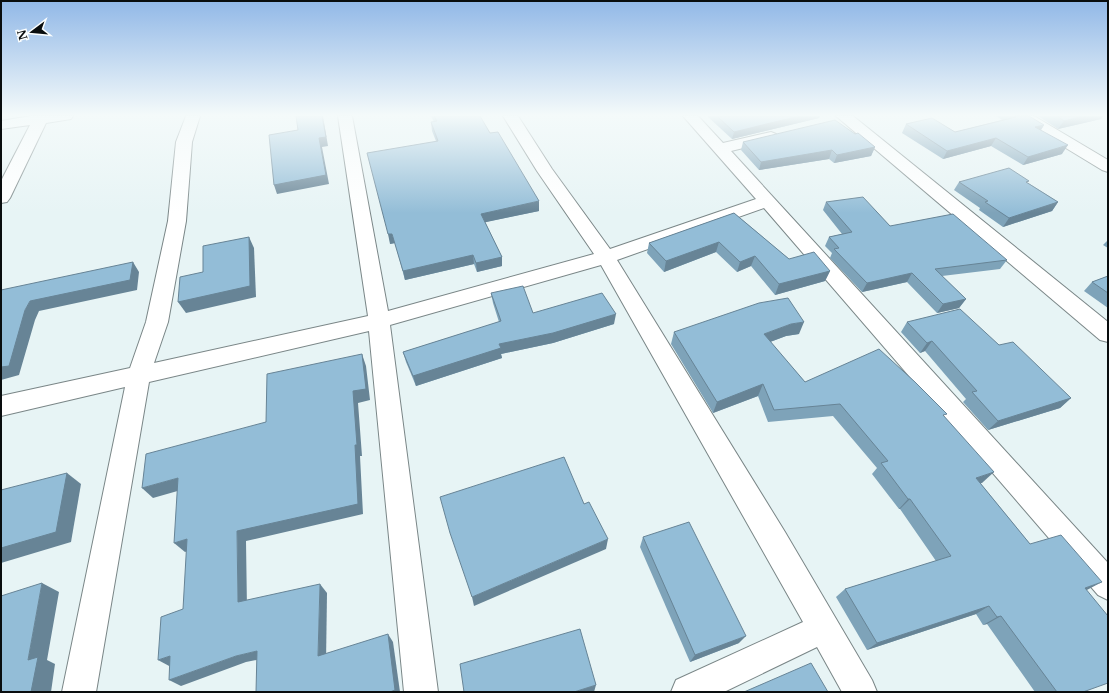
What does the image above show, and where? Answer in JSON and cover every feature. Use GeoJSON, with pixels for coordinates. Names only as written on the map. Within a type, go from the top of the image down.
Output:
{"type":"FeatureCollection","features":[{"type":"Feature","properties":{"kind":"street"},"geometry":{"type":"LineString","coordinates":[[1,198],[26,148]]}},
{"type":"Feature","properties":{"kind":"street"},"geometry":{"type":"LineString","coordinates":[[79,692],[139,375],[157,322],[177,221],[183,148]]}},
{"type":"Feature","properties":{"kind":"street"},"geometry":{"type":"LineString","coordinates":[[350,148],[379,321],[421,692]]}},
{"type":"Feature","properties":{"kind":"street"},"geometry":{"type":"LineString","coordinates":[[531,148],[616,272],[771,535],[860,692]]}},
{"type":"Feature","properties":{"kind":"street"},"geometry":{"type":"LineString","coordinates":[[880,148],[1108,334]]}},
{"type":"Feature","properties":{"kind":"street"},"geometry":{"type":"LineString","coordinates":[[1077,148],[1108,167]]}},
{"type":"Feature","properties":{"kind":"street"},"geometry":{"type":"LineString","coordinates":[[720,149],[1108,585]]}},
{"type":"Feature","properties":{"kind":"street"},"geometry":{"type":"LineString","coordinates":[[1,406],[379,321],[606,257],[767,201]]}},
{"type":"Feature","properties":{"kind":"street"},"geometry":{"type":"LineString","coordinates":[[688,692],[824,628]]}},
{"type":"Feature","properties":{"kind":"building"},"geometry":{"type":"Polygon","coordinates":[[[270,148],[321,148],[326,175],[274,185],[270,148]]]}},
{"type":"Feature","properties":{"kind":"building"},"geometry":{"type":"Polygon","coordinates":[[[395,148],[508,148],[539,201],[481,214],[502,257],[476,263],[473,255],[403,271],[392,234],[388,234],[367,153],[395,148]]]}},
{"type":"Feature","properties":{"kind":"building"},"geometry":{"type":"Polygon","coordinates":[[[749,148],[869,148],[837,155],[832,150],[761,162],[749,148]]]}},
{"type":"Feature","properties":{"kind":"building"},"geometry":{"type":"Polygon","coordinates":[[[943,148],[957,148],[947,151],[943,148]]]}},
{"type":"Feature","properties":{"kind":"building"},"geometry":{"type":"Polygon","coordinates":[[[1013,148],[1057,148],[1028,157],[1013,148]]]}},
{"type":"Feature","properties":{"kind":"building"},"geometry":{"type":"Polygon","coordinates":[[[1009,168],[1029,181],[1026,182],[1058,202],[1009,218],[985,202],[988,201],[959,182],[1009,168]]]}},
{"type":"Feature","properties":{"kind":"building"},"geometry":{"type":"Polygon","coordinates":[[[863,197],[890,226],[953,214],[1007,260],[935,269],[966,299],[943,304],[912,273],[867,283],[834,249],[839,248],[829,237],[852,232],[826,202],[863,197]]]}},
{"type":"Feature","properties":{"kind":"building"},"geometry":{"type":"Polygon","coordinates":[[[734,213],[789,259],[814,252],[830,271],[779,284],[755,256],[740,262],[719,242],[666,261],[649,243],[734,213]]]}},
{"type":"Feature","properties":{"kind":"building"},"geometry":{"type":"Polygon","coordinates":[[[249,237],[250,286],[178,302],[180,277],[203,272],[203,246],[249,237]]]}},
{"type":"Feature","properties":{"kind":"building"},"geometry":{"type":"Polygon","coordinates":[[[133,262],[130,280],[30,301],[25,310],[9,366],[1,367],[1,290],[133,262]]]}},
{"type":"Feature","properties":{"kind":"building"},"geometry":{"type":"Polygon","coordinates":[[[1108,276],[1108,293],[1092,282],[1108,276]]]}},
{"type":"Feature","properties":{"kind":"building"},"geometry":{"type":"Polygon","coordinates":[[[523,286],[533,313],[602,293],[616,314],[553,333],[499,344],[501,348],[413,376],[403,352],[501,321],[491,293],[523,286]]]}},
{"type":"Feature","properties":{"kind":"building"},"geometry":{"type":"Polygon","coordinates":[[[788,298],[804,322],[791,324],[764,334],[805,382],[879,349],[947,414],[943,415],[994,472],[976,478],[1030,544],[1061,535],[1102,582],[1085,588],[1108,616],[1108,683],[1083,692],[1057,692],[1001,616],[997,617],[989,606],[877,643],[845,589],[951,556],[910,499],[908,499],[881,463],[888,461],[840,404],[774,410],[763,384],[717,402],[674,332],[759,303],[788,298]]]}},
{"type":"Feature","properties":{"kind":"building"},"geometry":{"type":"Polygon","coordinates":[[[960,309],[999,345],[1013,342],[1071,398],[998,421],[972,392],[977,391],[932,341],[927,343],[907,322],[960,309]]]}},
{"type":"Feature","properties":{"kind":"building"},"geometry":{"type":"Polygon","coordinates":[[[362,354],[366,389],[353,391],[357,445],[355,445],[358,504],[237,531],[238,602],[320,584],[318,656],[388,634],[395,690],[390,692],[256,692],[257,651],[236,656],[169,680],[170,656],[158,660],[161,617],[183,609],[187,539],[174,543],[178,478],[142,488],[146,454],[266,422],[267,374],[362,354]]]}},
{"type":"Feature","properties":{"kind":"building"},"geometry":{"type":"Polygon","coordinates":[[[564,457],[584,504],[589,502],[608,539],[472,597],[450,533],[440,497],[564,457]]]}},
{"type":"Feature","properties":{"kind":"building"},"geometry":{"type":"Polygon","coordinates":[[[67,473],[56,532],[1,548],[1,490],[67,473]]]}},
{"type":"Feature","properties":{"kind":"building"},"geometry":{"type":"Polygon","coordinates":[[[689,522],[746,636],[695,655],[643,537],[689,522]]]}},
{"type":"Feature","properties":{"kind":"building"},"geometry":{"type":"Polygon","coordinates":[[[42,583],[28,660],[38,657],[31,692],[1,692],[1,596],[42,583]]]}},
{"type":"Feature","properties":{"kind":"building"},"geometry":{"type":"Polygon","coordinates":[[[580,629],[596,685],[574,692],[464,692],[460,664],[580,629]]]}},
{"type":"Feature","properties":{"kind":"building"},"geometry":{"type":"Polygon","coordinates":[[[811,663],[828,692],[744,692],[811,663]]]}}]}
